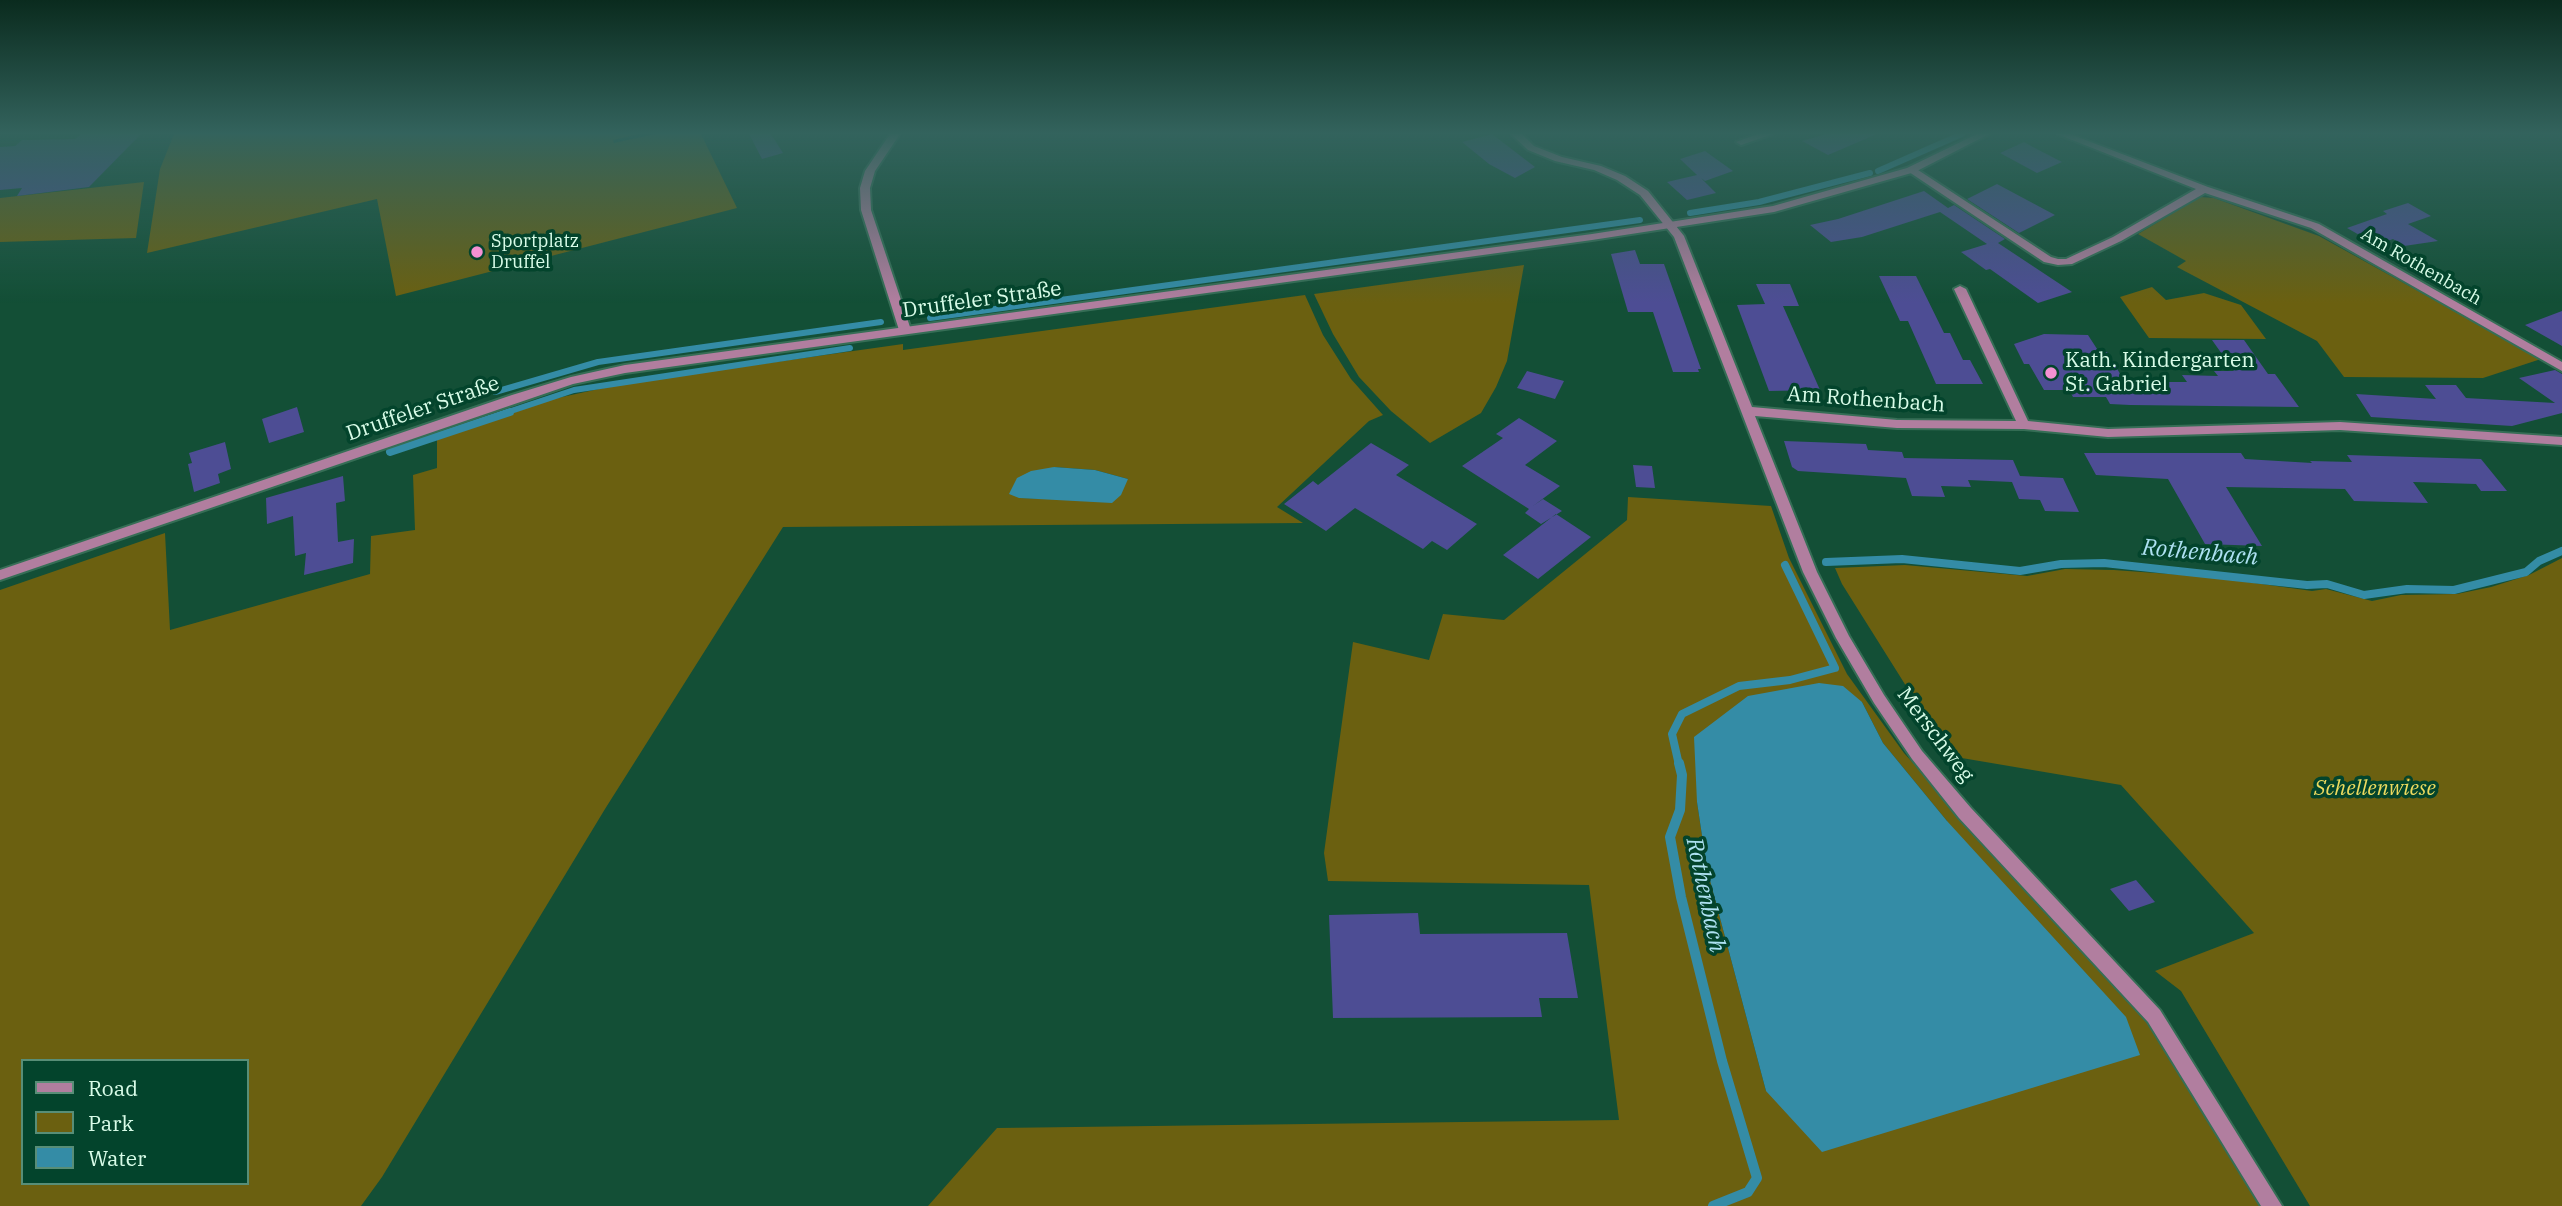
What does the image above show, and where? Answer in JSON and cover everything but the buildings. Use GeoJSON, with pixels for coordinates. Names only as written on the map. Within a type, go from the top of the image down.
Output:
{"type":"FeatureCollection","features":[{"type":"Feature","properties":{"kind":"street"},"geometry":{"type":"LineString","coordinates":[[865,190],[866,210],[905,330]]}},
{"type":"Feature","properties":{"kind":"street","name":"Merschweg"},"geometry":{"type":"LineString","coordinates":[[1640,190],[1670,225],[1683,245],[1810,572],[1843,638],[1879,699],[1917,755],[1965,813],[2154,1016],[2272,1206]]}},
{"type":"Feature","properties":{"kind":"street","name":"Druffeler Straße"},"geometry":{"type":"LineString","coordinates":[[0,575],[571,381],[625,369],[1670,225],[1774,209],[1840,190]]}},
{"type":"Feature","properties":{"kind":"street"},"geometry":{"type":"LineString","coordinates":[[1942,190],[2037,253],[2058,262],[2068,262],[2117,239],[2202,190]]}},
{"type":"Feature","properties":{"kind":"street","name":"Am Rothenbach"},"geometry":{"type":"LineString","coordinates":[[2208,190],[2315,226],[2562,367]]}},
{"type":"Feature","properties":{"kind":"street"},"geometry":{"type":"LineString","coordinates":[[1961,289],[2024,425]]}},
{"type":"Feature","properties":{"kind":"street","name":"Am Rothenbach"},"geometry":{"type":"LineString","coordinates":[[1747,411],[1897,425],[2024,425],[2108,433],[2340,426],[2562,441]]}},
{"type":"Feature","properties":{"kind":"green space"},"geometry":{"type":"Polygon","coordinates":[[[69,190],[143,190],[136,238],[0,242],[0,198],[69,190]]]}},
{"type":"Feature","properties":{"kind":"green space","name":"Sportplatz Druffel"},"geometry":{"type":"Polygon","coordinates":[[[157,190],[728,190],[737,208],[396,296],[377,199],[147,253],[157,190]]]}},
{"type":"Feature","properties":{"kind":"green space"},"geometry":{"type":"Polygon","coordinates":[[[2200,197],[2214,198],[2319,236],[2541,359],[2483,378],[2344,377],[2317,341],[2177,267],[2186,261],[2138,234],[2200,197]]]}},
{"type":"Feature","properties":{"kind":"green space"},"geometry":{"type":"Polygon","coordinates":[[[1524,265],[1507,361],[1496,387],[1481,413],[1430,443],[1391,411],[1359,377],[1333,334],[1314,294],[1524,265]]]}},
{"type":"Feature","properties":{"kind":"green space"},"geometry":{"type":"Polygon","coordinates":[[[2152,287],[2166,300],[2204,293],[2241,305],[2266,339],[2149,338],[2120,297],[2152,287]]]}},
{"type":"Feature","properties":{"kind":"green space"},"geometry":{"type":"Polygon","coordinates":[[[1305,295],[1323,335],[1351,379],[1383,415],[1369,421],[1277,507],[1303,523],[783,527],[605,809],[382,1177],[361,1206],[0,1206],[0,590],[165,533],[170,630],[370,574],[371,536],[415,530],[413,475],[437,468],[437,439],[553,399],[626,383],[903,344],[903,350],[1305,295]],[[1054,467],[1019,498],[1062,499],[1128,479],[1095,470],[1054,467]]]}},
{"type":"Feature","properties":{"kind":"green space"},"geometry":{"type":"Polygon","coordinates":[[[1628,497],[1771,506],[1789,558],[1847,674],[1904,753],[2151,1025],[2261,1206],[928,1206],[997,1128],[1619,1120],[1589,885],[1328,881],[1324,853],[1353,642],[1429,660],[1443,614],[1504,620],[1627,520],[1628,497]],[[1862,702],[1697,802],[1707,869],[1766,1091],[1947,821],[1883,743],[1862,702]]]}},
{"type":"Feature","properties":{"kind":"green space","name":"Schellenwiese"},"geometry":{"type":"Polygon","coordinates":[[[2562,558],[2562,1206],[2310,1206],[2181,991],[2155,971],[2254,933],[2121,785],[1950,756],[1842,584],[1835,568],[1905,565],[2027,576],[2065,569],[2114,570],[2211,577],[2312,591],[2326,589],[2372,601],[2401,595],[2457,594],[2491,587],[2529,575],[2562,558]]]}},
{"type":"Feature","properties":{"kind":"water"},"geometry":{"type":"Polygon","coordinates":[[[1054,467],[1095,470],[1128,479],[1121,495],[1112,503],[1019,498],[1009,494],[1017,478],[1031,471],[1054,467]]]}},
{"type":"Feature","properties":{"kind":"water"},"geometry":{"type":"Polygon","coordinates":[[[1819,683],[1843,686],[1862,702],[1883,743],[1947,821],[2126,1017],[2140,1055],[1822,1152],[1766,1091],[1707,869],[1697,802],[1694,737],[1748,696],[1819,683]]]}},
{"type":"Feature","properties":{"kind":"waterway"},"geometry":{"type":"LineString","coordinates":[[1690,213],[1759,202],[1804,190]]}},
{"type":"Feature","properties":{"kind":"waterway"},"geometry":{"type":"LineString","coordinates":[[930,318],[1640,220]]}},
{"type":"Feature","properties":{"kind":"waterway"},"geometry":{"type":"LineString","coordinates":[[495,392],[598,362],[881,322]]}},
{"type":"Feature","properties":{"kind":"waterway"},"geometry":{"type":"LineString","coordinates":[[505,413],[574,390],[850,348]]}},
{"type":"Feature","properties":{"kind":"waterway"},"geometry":{"type":"LineString","coordinates":[[390,452],[510,412]]}},
{"type":"Feature","properties":{"kind":"waterway","name":"Rothenbach"},"geometry":{"type":"LineString","coordinates":[[1826,562],[1902,559],[2020,571],[2061,564],[2104,563],[2307,585],[2327,584],[2364,595],[2407,589],[2454,590],[2526,572],[2539,561],[2562,551]]}},
{"type":"Feature","properties":{"kind":"waterway","name":"Rothenbach"},"geometry":{"type":"LineString","coordinates":[[1679,765],[1672,734],[1682,714],[1739,686],[1790,680],[1835,668],[1785,565]]}},
{"type":"Feature","properties":{"kind":"waterway","name":"Rothenbach"},"geometry":{"type":"LineString","coordinates":[[1679,763],[1682,775],[1680,810],[1670,837],[1681,897],[1722,1061],[1757,1178],[1748,1192],[1713,1206]]}},
{"type":"Feature","properties":{"kind":"place","name":"Sportplatz Druffel"},"geometry":{"type":"Point","coordinates":[477,252]}},
{"type":"Feature","properties":{"kind":"place","name":"Kath. Kindergarten St. Gabriel"},"geometry":{"type":"Point","coordinates":[2051,373]}}]}
